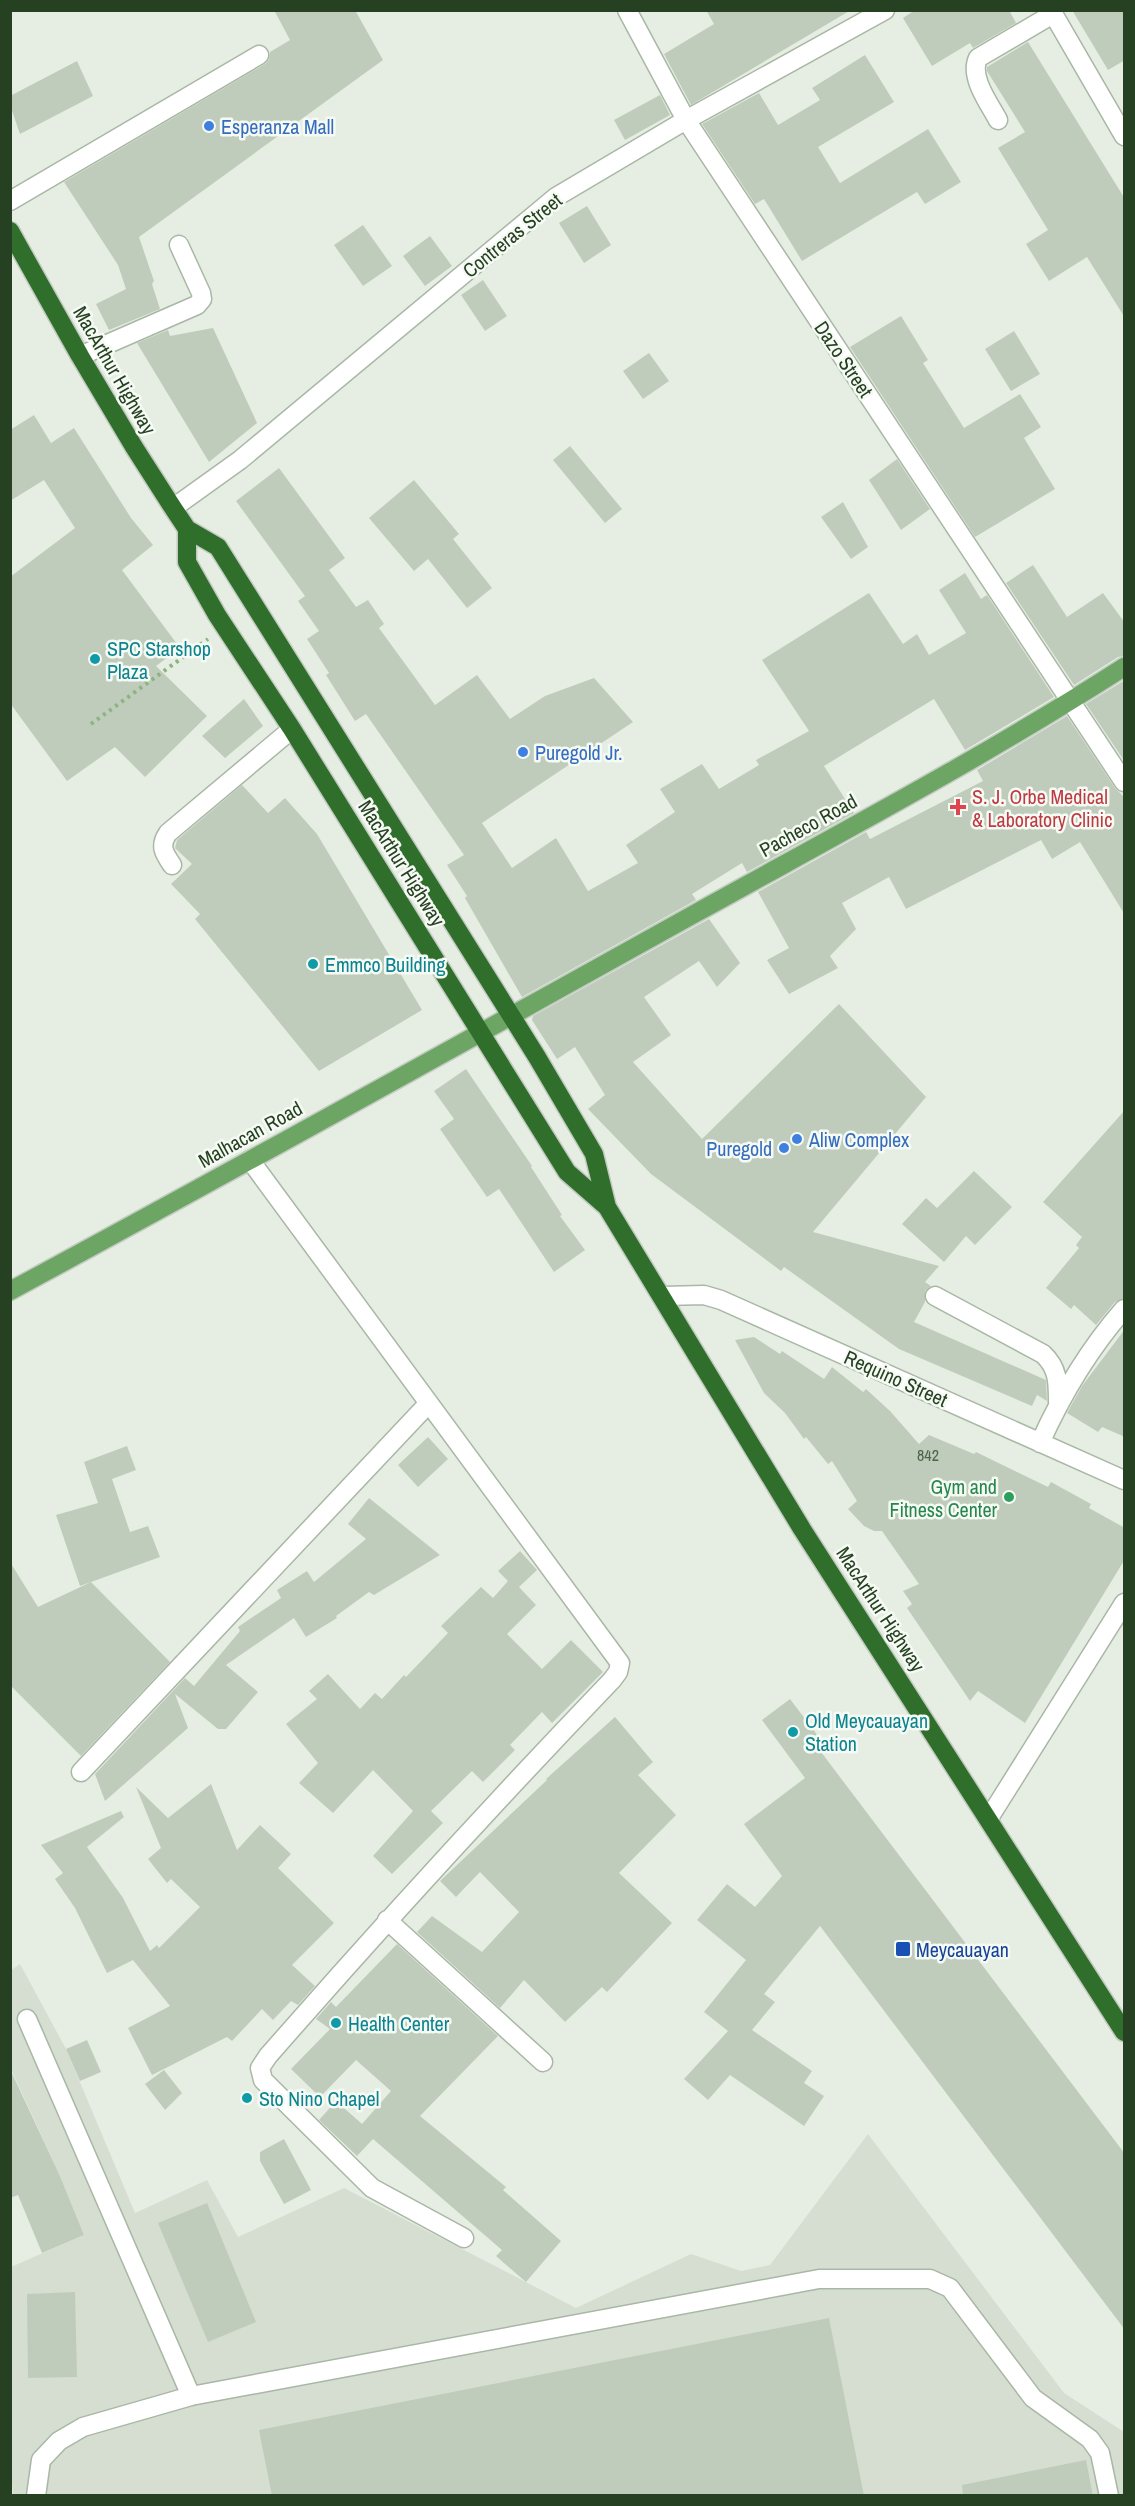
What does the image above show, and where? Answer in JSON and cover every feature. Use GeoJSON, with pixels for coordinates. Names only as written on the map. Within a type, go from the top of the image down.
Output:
{"type":"FeatureCollection","features":[{"type":"Feature","properties":{"kind":"highway","name":"MacArthur Highway"},"geometry":{"type":"LineString","coordinates":[[11,231],[80,356],[172,508],[187,529],[218,547],[511,1017],[594,1154],[607,1206]]}},
{"type":"Feature","properties":{"kind":"highway","name":"MacArthur Highway"},"geometry":{"type":"LineString","coordinates":[[187,529],[187,561],[226,627],[292,729],[567,1172],[607,1206],[802,1528],[1125,2032]]}},
{"type":"Feature","properties":{"kind":"main road","name":"Pacheco Road"},"geometry":{"type":"LineString","coordinates":[[511,1017],[1071,701],[1125,667]]}},
{"type":"Feature","properties":{"kind":"main road","name":"Malhacan Road"},"geometry":{"type":"LineString","coordinates":[[10,1291],[511,1017]]}},
{"type":"Feature","properties":{"kind":"street","name":"Dazo Street"},"geometry":{"type":"LineString","coordinates":[[627,10],[686,120],[1125,782]]}},
{"type":"Feature","properties":{"kind":"street","name":"Contreras Street"},"geometry":{"type":"LineString","coordinates":[[172,508],[240,460],[556,197],[686,120],[885,10]]}},
{"type":"Feature","properties":{"kind":"street"},"geometry":{"type":"LineString","coordinates":[[998,120],[975,74],[978,58],[1052,13],[1125,136]]}},
{"type":"Feature","properties":{"kind":"street"},"geometry":{"type":"LineString","coordinates":[[10,201],[259,55]]}},
{"type":"Feature","properties":{"kind":"street"},"geometry":{"type":"LineString","coordinates":[[80,356],[197,305],[202,299],[201,293],[179,245]]}},
{"type":"Feature","properties":{"kind":"street"},"geometry":{"type":"LineString","coordinates":[[172,865],[162,844],[168,833],[292,729]]}},
{"type":"Feature","properties":{"kind":"street"},"geometry":{"type":"LineString","coordinates":[[250,1160],[620,1663],[618,1672],[612,1680],[476,1822],[387,1920],[268,2055],[260,2068],[263,2080],[372,2188],[464,2238]]}},
{"type":"Feature","properties":{"kind":"street","name":"Requino Street"},"geometry":{"type":"LineString","coordinates":[[663,1296],[704,1295],[721,1300],[1125,1480]]}},
{"type":"Feature","properties":{"kind":"street"},"geometry":{"type":"LineString","coordinates":[[935,1296],[1043,1354],[1053,1363],[1058,1378],[1058,1402]]}},
{"type":"Feature","properties":{"kind":"street"},"geometry":{"type":"LineString","coordinates":[[1040,1443],[1058,1402],[1083,1363],[1125,1309]]}},
{"type":"Feature","properties":{"kind":"street"},"geometry":{"type":"LineString","coordinates":[[81,1772],[428,1404]]}},
{"type":"Feature","properties":{"kind":"street"},"geometry":{"type":"LineString","coordinates":[[989,1818],[1125,1603]]}},
{"type":"Feature","properties":{"kind":"street"},"geometry":{"type":"LineString","coordinates":[[387,1920],[543,2062]]}},
{"type":"Feature","properties":{"kind":"street"},"geometry":{"type":"LineString","coordinates":[[27,2019],[190,2396]]}},
{"type":"Feature","properties":{"kind":"street"},"geometry":{"type":"LineString","coordinates":[[36,2496],[41,2460],[58,2441],[83,2427],[190,2396],[819,2279],[930,2279],[950,2288],[1033,2398],[1090,2439],[1100,2453],[1109,2496]]}},
{"type":"Feature","properties":{"kind":"path"},"geometry":{"type":"LineString","coordinates":[[92,724],[226,627]]}},
{"type":"Feature","properties":{"kind":"shaded area"},"geometry":{"type":"Polygon","coordinates":[[[20,1964],[66,2049],[135,2213],[207,2180],[238,2237],[344,2188],[576,2308],[691,2254],[741,2271],[770,2265],[868,2134],[1064,2393],[1124,2432],[1124,2495],[13,2495],[10,2456],[11,2267],[84,2235],[11,2069],[10,1971],[20,1964]]]}},
{"type":"Feature","properties":{"kind":"building"},"geometry":{"type":"Polygon","coordinates":[[[274,10],[355,10],[383,60],[139,237],[154,281],[152,284],[160,309],[109,330],[96,304],[126,289],[118,265],[64,182],[265,64],[269,60],[270,52],[290,40],[274,10]]]}},
{"type":"Feature","properties":{"kind":"building"},"geometry":{"type":"Polygon","coordinates":[[[706,10],[851,10],[691,105],[664,54],[714,24],[706,10]]]}},
{"type":"Feature","properties":{"kind":"building"},"geometry":{"type":"Polygon","coordinates":[[[915,10],[1009,10],[1016,23],[973,48],[970,43],[932,66],[903,18],[915,10]]]}},
{"type":"Feature","properties":{"kind":"building"},"geometry":{"type":"Polygon","coordinates":[[[1072,10],[1125,10],[1125,60],[1108,70],[1072,10]]]}},
{"type":"Feature","properties":{"kind":"building"},"geometry":{"type":"Polygon","coordinates":[[[1028,42],[1125,199],[1125,318],[1087,257],[1049,281],[1026,244],[1048,230],[998,148],[1025,132],[987,71],[987,67],[1028,42]]]}},
{"type":"Feature","properties":{"kind":"building"},"geometry":{"type":"Polygon","coordinates":[[[865,55],[894,102],[818,147],[840,183],[928,129],[961,182],[925,204],[917,192],[802,261],[764,199],[755,204],[702,124],[759,93],[778,125],[820,100],[812,88],[865,55]]]}},
{"type":"Feature","properties":{"kind":"building"},"geometry":{"type":"Polygon","coordinates":[[[77,61],[93,96],[20,134],[10,105],[10,96],[77,61]]]}},
{"type":"Feature","properties":{"kind":"building"},"geometry":{"type":"Polygon","coordinates":[[[660,95],[670,115],[625,140],[614,120],[660,95]]]}},
{"type":"Feature","properties":{"kind":"building"},"geometry":{"type":"Polygon","coordinates":[[[587,206],[611,245],[584,263],[559,223],[587,206]]]}},
{"type":"Feature","properties":{"kind":"building"},"geometry":{"type":"Polygon","coordinates":[[[363,225],[392,266],[363,286],[334,245],[363,225]]]}},
{"type":"Feature","properties":{"kind":"building"},"geometry":{"type":"Polygon","coordinates":[[[430,236],[452,266],[425,286],[403,256],[430,236]]]}},
{"type":"Feature","properties":{"kind":"building"},"geometry":{"type":"Polygon","coordinates":[[[483,280],[507,316],[485,331],[461,295],[483,280]]]}},
{"type":"Feature","properties":{"kind":"building"},"geometry":{"type":"Polygon","coordinates":[[[901,316],[928,360],[923,363],[964,428],[1020,394],[1041,427],[1024,438],[1055,489],[975,537],[850,347],[901,316]]]}},
{"type":"Feature","properties":{"kind":"building"},"geometry":{"type":"Polygon","coordinates":[[[213,328],[257,423],[209,462],[137,343],[168,330],[170,336],[213,328]]]}},
{"type":"Feature","properties":{"kind":"building"},"geometry":{"type":"Polygon","coordinates":[[[1014,331],[1040,374],[1011,391],[985,349],[1014,331]]]}},
{"type":"Feature","properties":{"kind":"building"},"geometry":{"type":"Polygon","coordinates":[[[649,353],[669,381],[643,399],[623,371],[649,353]]]}},
{"type":"Feature","properties":{"kind":"building"},"geometry":{"type":"Polygon","coordinates":[[[34,415],[51,443],[74,428],[131,518],[153,545],[122,570],[180,648],[156,666],[207,716],[145,777],[115,747],[67,781],[10,703],[10,577],[75,528],[44,480],[10,501],[10,430],[34,415]]]}},
{"type":"Feature","properties":{"kind":"building"},"geometry":{"type":"Polygon","coordinates":[[[570,446],[622,509],[605,523],[553,460],[570,446]]]}},
{"type":"Feature","properties":{"kind":"building"},"geometry":{"type":"Polygon","coordinates":[[[897,459],[930,509],[901,530],[869,480],[897,459]]]}},
{"type":"Feature","properties":{"kind":"building"},"geometry":{"type":"Polygon","coordinates":[[[279,468],[345,558],[329,570],[356,607],[368,600],[384,624],[379,628],[435,705],[477,675],[510,719],[545,696],[594,678],[633,722],[482,823],[512,868],[556,838],[588,891],[638,863],[626,845],[675,812],[660,789],[702,764],[719,789],[759,765],[756,760],[809,731],[762,660],[869,593],[903,644],[917,634],[929,655],[966,633],[939,590],[965,573],[981,599],[987,595],[1054,697],[965,750],[934,699],[824,766],[854,813],[747,872],[742,863],[692,894],[696,900],[522,997],[465,898],[467,896],[447,865],[464,855],[366,714],[355,721],[326,675],[329,673],[307,639],[319,631],[298,601],[305,596],[236,501],[279,468]]]}},
{"type":"Feature","properties":{"kind":"building"},"geometry":{"type":"Polygon","coordinates":[[[414,480],[459,534],[453,539],[492,588],[467,608],[428,559],[414,571],[369,518],[414,480]]]}},
{"type":"Feature","properties":{"kind":"building"},"geometry":{"type":"Polygon","coordinates":[[[843,502],[868,547],[851,559],[821,517],[843,502]]]}},
{"type":"Feature","properties":{"kind":"building"},"geometry":{"type":"Polygon","coordinates":[[[1033,565],[1067,617],[1103,593],[1125,623],[1125,656],[1118,657],[1074,685],[1006,583],[1033,565]]]}},
{"type":"Feature","properties":{"kind":"building"},"geometry":{"type":"Polygon","coordinates":[[[1125,680],[1125,762],[1086,704],[1125,680]]]}},
{"type":"Feature","properties":{"kind":"building"},"geometry":{"type":"Polygon","coordinates":[[[244,699],[263,726],[225,758],[202,736],[244,699]]]}},
{"type":"Feature","properties":{"kind":"building"},"geometry":{"type":"Polygon","coordinates":[[[1067,716],[1115,788],[1125,798],[1125,915],[1080,842],[1052,859],[1041,840],[906,909],[889,877],[842,903],[856,929],[830,956],[838,968],[789,994],[767,960],[789,948],[758,892],[866,832],[870,839],[983,781],[977,770],[1067,716]]]}},
{"type":"Feature","properties":{"kind":"building","name":"Emmco Building"},"geometry":{"type":"Polygon","coordinates":[[[242,785],[268,813],[285,798],[317,834],[422,1010],[319,1071],[195,919],[200,914],[171,884],[192,864],[175,848],[177,840],[242,785]]]}},
{"type":"Feature","properties":{"kind":"building"},"geometry":{"type":"Polygon","coordinates":[[[709,919],[740,963],[717,987],[699,961],[644,997],[671,1035],[633,1062],[702,1139],[839,1004],[926,1097],[813,1232],[939,1266],[925,1282],[931,1286],[925,1291],[925,1302],[914,1322],[1046,1380],[1047,1401],[1037,1395],[1032,1406],[899,1349],[784,1267],[781,1271],[651,1174],[588,1109],[605,1095],[575,1047],[557,1059],[532,1020],[533,1016],[709,919]]]}},
{"type":"Feature","properties":{"kind":"building"},"geometry":{"type":"Polygon","coordinates":[[[466,1069],[532,1166],[562,1215],[560,1216],[585,1250],[554,1272],[499,1189],[487,1197],[440,1129],[454,1119],[434,1091],[466,1069]]]}},
{"type":"Feature","properties":{"kind":"building"},"geometry":{"type":"Polygon","coordinates":[[[1125,1110],[1125,1298],[1115,1302],[1096,1325],[1074,1305],[1071,1309],[1046,1288],[1079,1248],[1076,1245],[1082,1237],[1043,1202],[1125,1110]]]}},
{"type":"Feature","properties":{"kind":"building"},"geometry":{"type":"Polygon","coordinates":[[[974,1171],[1012,1207],[975,1245],[966,1236],[944,1262],[902,1224],[926,1198],[937,1208],[974,1171]]]}},
{"type":"Feature","properties":{"kind":"building"},"geometry":{"type":"Polygon","coordinates":[[[1125,1329],[1125,1437],[1102,1427],[1098,1432],[1067,1413],[1082,1386],[1125,1329]]]}},
{"type":"Feature","properties":{"kind":"building"},"geometry":{"type":"Polygon","coordinates":[[[754,1337],[780,1354],[782,1351],[824,1379],[832,1367],[863,1392],[866,1389],[890,1411],[919,1444],[929,1435],[974,1454],[976,1452],[1048,1487],[1051,1482],[1091,1504],[1089,1508],[1125,1528],[1125,1559],[1025,1723],[978,1691],[970,1701],[907,1608],[912,1604],[903,1591],[919,1584],[882,1531],[874,1531],[864,1526],[848,1509],[857,1501],[832,1461],[828,1464],[806,1437],[804,1439],[785,1413],[764,1393],[735,1340],[754,1337]]]}},
{"type":"Feature","properties":{"kind":"building"},"geometry":{"type":"Polygon","coordinates":[[[428,1437],[448,1459],[418,1487],[398,1465],[428,1437]]]}},
{"type":"Feature","properties":{"kind":"building"},"geometry":{"type":"Polygon","coordinates":[[[127,1446],[136,1470],[112,1479],[130,1532],[148,1526],[160,1557],[80,1586],[56,1515],[98,1503],[84,1462],[127,1446]]]}},
{"type":"Feature","properties":{"kind":"building"},"geometry":{"type":"Polygon","coordinates":[[[369,1498],[440,1555],[374,1595],[369,1592],[336,1616],[337,1618],[306,1637],[294,1618],[226,1665],[258,1692],[226,1729],[218,1729],[175,1694],[188,1728],[105,1801],[95,1774],[185,1678],[194,1686],[240,1631],[238,1627],[281,1598],[277,1590],[307,1571],[314,1582],[366,1539],[348,1524],[369,1498]]]}},
{"type":"Feature","properties":{"kind":"building"},"geometry":{"type":"Polygon","coordinates":[[[520,1551],[537,1570],[519,1587],[536,1605],[507,1634],[542,1669],[571,1640],[603,1672],[552,1723],[542,1712],[510,1745],[515,1750],[483,1782],[472,1771],[431,1811],[443,1823],[392,1874],[373,1856],[413,1811],[373,1770],[333,1813],[299,1783],[318,1763],[286,1724],[317,1699],[309,1691],[328,1674],[360,1709],[375,1693],[382,1699],[448,1633],[441,1626],[481,1587],[493,1598],[508,1581],[498,1571],[520,1551]]]}},
{"type":"Feature","properties":{"kind":"building"},"geometry":{"type":"Polygon","coordinates":[[[10,1562],[38,1607],[91,1582],[170,1662],[81,1756],[10,1685],[10,1562]]]}},
{"type":"Feature","properties":{"kind":"building","name":"Meycauayan"},"geometry":{"type":"Polygon","coordinates":[[[790,1699],[824,1744],[818,1748],[1125,2154],[1125,2330],[820,1926],[764,1994],[775,2002],[752,2030],[812,2071],[804,2083],[824,2096],[804,2126],[730,2075],[708,2100],[684,2079],[728,2031],[704,2012],[746,1960],[697,1920],[727,1884],[755,1907],[782,1876],[744,1824],[805,1778],[762,1720],[790,1699]]]}},
{"type":"Feature","properties":{"kind":"building"},"geometry":{"type":"Polygon","coordinates":[[[615,1717],[653,1762],[638,1775],[676,1815],[619,1873],[672,1923],[607,1992],[602,1987],[565,2022],[524,1980],[500,2008],[417,1932],[432,1916],[482,1952],[519,1912],[480,1872],[456,1897],[440,1881],[546,1779],[615,1717]]]}},
{"type":"Feature","properties":{"kind":"building"},"geometry":{"type":"Polygon","coordinates":[[[211,1784],[237,1850],[260,1825],[291,1854],[278,1868],[334,1923],[292,1965],[315,1986],[298,2005],[291,2001],[273,2020],[262,2009],[232,2041],[227,2037],[152,2075],[128,2028],[170,2006],[133,1960],[107,1973],[75,1908],[55,1879],[63,1873],[41,1845],[121,1811],[124,1817],[87,1847],[123,1898],[150,1951],[157,1945],[159,1948],[200,1907],[171,1879],[167,1883],[148,1859],[161,1848],[136,1787],[168,1818],[211,1784]]]}},
{"type":"Feature","properties":{"kind":"building"},"geometry":{"type":"Polygon","coordinates":[[[397,1944],[498,2036],[420,2116],[506,2187],[503,2190],[561,2241],[526,2282],[496,2256],[502,2250],[373,2139],[357,2156],[319,2120],[336,2101],[362,2124],[391,2091],[356,2060],[320,2097],[291,2069],[330,2029],[316,2019],[331,2002],[336,2007],[397,1944]]]}},
{"type":"Feature","properties":{"kind":"building"},"geometry":{"type":"Polygon","coordinates":[[[87,2040],[101,2072],[80,2081],[66,2049],[87,2040]]]}},
{"type":"Feature","properties":{"kind":"building"},"geometry":{"type":"Polygon","coordinates":[[[10,2069],[60,2176],[84,2235],[42,2253],[18,2195],[10,2198],[10,2069]]]}},
{"type":"Feature","properties":{"kind":"building"},"geometry":{"type":"Polygon","coordinates":[[[164,2070],[182,2093],[165,2110],[145,2084],[164,2070]]]}},
{"type":"Feature","properties":{"kind":"building"},"geometry":{"type":"Polygon","coordinates":[[[284,2139],[311,2190],[284,2204],[260,2161],[260,2152],[284,2139]]]}},
{"type":"Feature","properties":{"kind":"building"},"geometry":{"type":"Polygon","coordinates":[[[207,2203],[256,2322],[208,2342],[158,2223],[207,2203]]]}},
{"type":"Feature","properties":{"kind":"building"},"geometry":{"type":"Polygon","coordinates":[[[75,2292],[77,2377],[28,2378],[27,2294],[75,2292]]]}},
{"type":"Feature","properties":{"kind":"building"},"geometry":{"type":"Polygon","coordinates":[[[829,2318],[864,2496],[272,2496],[259,2430],[829,2318]]]}},
{"type":"Feature","properties":{"kind":"building"},"geometry":{"type":"Polygon","coordinates":[[[1086,2460],[1093,2496],[963,2496],[962,2485],[1086,2460]]]}},
{"type":"Feature","properties":{"kind":"place","name":"Esperanza Mall"},"geometry":{"type":"Point","coordinates":[209,126]}},
{"type":"Feature","properties":{"kind":"place","name":"SPC Starshop Plaza"},"geometry":{"type":"Point","coordinates":[95,659]}},
{"type":"Feature","properties":{"kind":"place","name":"Puregold Jr."},"geometry":{"type":"Point","coordinates":[523,752]}},
{"type":"Feature","properties":{"kind":"place","name":"S. J. Orbe Medical & Laboratory Clinic"},"geometry":{"type":"Point","coordinates":[958,807]}},
{"type":"Feature","properties":{"kind":"place","name":"Emmco Building"},"geometry":{"type":"Point","coordinates":[313,964]}},
{"type":"Feature","properties":{"kind":"place","name":"Aliw Complex"},"geometry":{"type":"Point","coordinates":[797,1139]}},
{"type":"Feature","properties":{"kind":"place","name":"Puregold"},"geometry":{"type":"Point","coordinates":[784,1148]}},
{"type":"Feature","properties":{"kind":"place","name":"Gym and Fitness Center"},"geometry":{"type":"Point","coordinates":[1009,1497]}},
{"type":"Feature","properties":{"kind":"place","name":"Old Meycauayan Station"},"geometry":{"type":"Point","coordinates":[793,1732]}},
{"type":"Feature","properties":{"kind":"place","name":"Meycauayan"},"geometry":{"type":"Point","coordinates":[903,1949]}},
{"type":"Feature","properties":{"kind":"place","name":"Health Center"},"geometry":{"type":"Point","coordinates":[336,2023]}},
{"type":"Feature","properties":{"kind":"place","name":"Sto Nino Chapel"},"geometry":{"type":"Point","coordinates":[247,2098]}}]}
